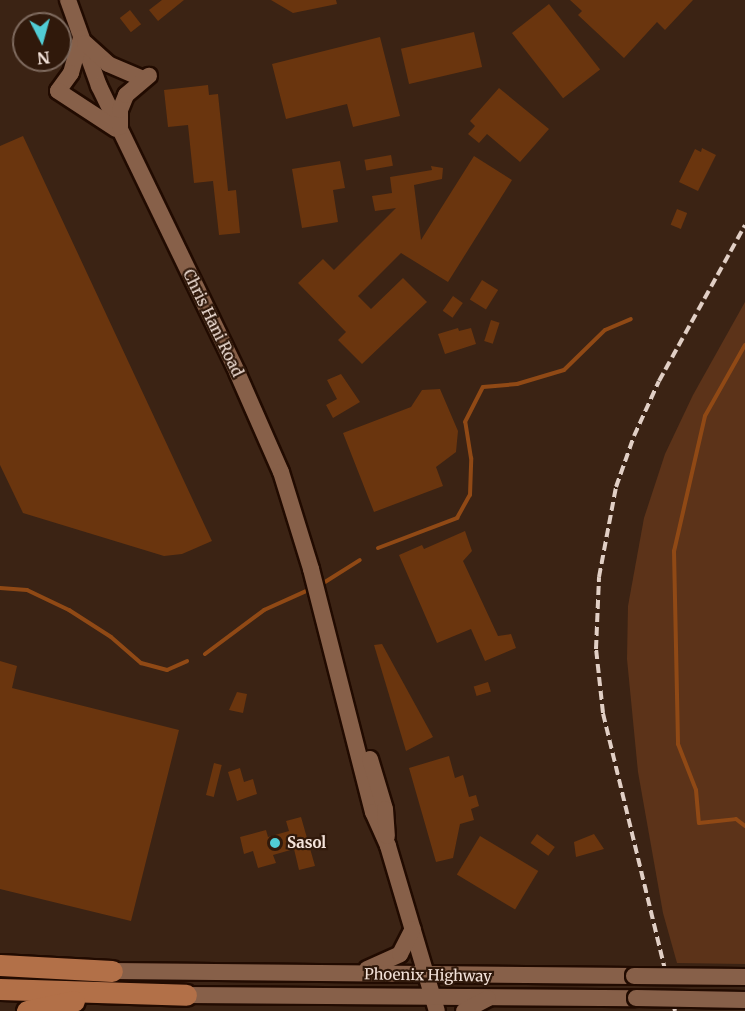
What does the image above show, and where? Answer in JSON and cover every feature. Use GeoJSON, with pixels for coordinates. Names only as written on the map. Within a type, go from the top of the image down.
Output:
{"type":"FeatureCollection","features":[{"type":"Feature","properties":{"kind":"highway"},"geometry":{"type":"LineString","coordinates":[[0,964],[112,971]]}},
{"type":"Feature","properties":{"kind":"highway"},"geometry":{"type":"LineString","coordinates":[[0,970],[112,971]]}},
{"type":"Feature","properties":{"kind":"highway"},"geometry":{"type":"LineString","coordinates":[[0,989],[186,995]]}},
{"type":"Feature","properties":{"kind":"highway"},"geometry":{"type":"LineString","coordinates":[[27,1011],[54,1003],[186,995]]}},
{"type":"Feature","properties":{"kind":"main road","name":"Chris Hani Road"},"geometry":{"type":"LineString","coordinates":[[68,0],[81,38],[122,134],[268,441],[292,508],[373,812],[387,846],[435,1004]]}},
{"type":"Feature","properties":{"kind":"main road"},"geometry":{"type":"LineString","coordinates":[[81,38],[108,64],[145,77],[131,89],[122,102],[122,134],[98,114],[58,91],[71,73],[81,38]]}},
{"type":"Feature","properties":{"kind":"main road"},"geometry":{"type":"LineString","coordinates":[[352,974],[392,960],[406,946],[413,929]]}},
{"type":"Feature","properties":{"kind":"main road","name":"Phoenix Highway"},"geometry":{"type":"LineString","coordinates":[[112,971],[745,977]]}},
{"type":"Feature","properties":{"kind":"main road","name":"Phoenix Highway"},"geometry":{"type":"LineString","coordinates":[[186,995],[435,1004],[492,997],[745,1000]]}},
{"type":"Feature","properties":{"kind":"main road"},"geometry":{"type":"LineString","coordinates":[[464,1011],[492,997]]}},
{"type":"Feature","properties":{"kind":"shaded area"},"geometry":{"type":"Polygon","coordinates":[[[745,302],[745,964],[677,963],[663,913],[638,772],[627,659],[628,606],[644,518],[665,454],[693,395],[745,302]]]}},
{"type":"Feature","properties":{"kind":"building"},"geometry":{"type":"Polygon","coordinates":[[[162,0],[184,0],[158,21],[149,10],[162,0]]]}},
{"type":"Feature","properties":{"kind":"building"},"geometry":{"type":"Polygon","coordinates":[[[271,0],[336,0],[337,4],[293,13],[271,0]]]}},
{"type":"Feature","properties":{"kind":"building"},"geometry":{"type":"Polygon","coordinates":[[[570,0],[693,0],[665,30],[657,22],[624,58],[578,15],[582,11],[570,0]]]}},
{"type":"Feature","properties":{"kind":"building"},"geometry":{"type":"Polygon","coordinates":[[[549,4],[600,69],[563,98],[512,33],[549,4]]]}},
{"type":"Feature","properties":{"kind":"building"},"geometry":{"type":"Polygon","coordinates":[[[130,10],[141,24],[131,32],[120,18],[130,10]]]}},
{"type":"Feature","properties":{"kind":"building"},"geometry":{"type":"Polygon","coordinates":[[[474,32],[482,67],[409,84],[401,49],[474,32]]]}},
{"type":"Feature","properties":{"kind":"building"},"geometry":{"type":"Polygon","coordinates":[[[380,37],[400,116],[353,127],[347,104],[286,119],[272,64],[380,37]]]}},
{"type":"Feature","properties":{"kind":"building"},"geometry":{"type":"Polygon","coordinates":[[[208,85],[209,95],[218,94],[228,191],[236,190],[240,233],[219,235],[213,181],[194,183],[188,125],[168,127],[164,90],[208,85]]]}},
{"type":"Feature","properties":{"kind":"building"},"geometry":{"type":"Polygon","coordinates":[[[499,88],[549,129],[520,162],[487,134],[479,143],[468,134],[475,126],[470,121],[499,88]]]}},
{"type":"Feature","properties":{"kind":"building"},"geometry":{"type":"Polygon","coordinates":[[[23,136],[212,541],[182,554],[164,556],[23,513],[0,465],[0,146],[23,136]]]}},
{"type":"Feature","properties":{"kind":"building"},"geometry":{"type":"Polygon","coordinates":[[[702,148],[716,155],[698,191],[679,182],[695,149],[701,152],[702,148]]]}},
{"type":"Feature","properties":{"kind":"building"},"geometry":{"type":"Polygon","coordinates":[[[391,155],[393,166],[366,171],[364,160],[391,155]]]}},
{"type":"Feature","properties":{"kind":"building"},"geometry":{"type":"Polygon","coordinates":[[[474,156],[512,180],[448,282],[401,253],[358,296],[371,309],[403,278],[427,302],[362,364],[338,340],[346,332],[298,283],[323,259],[334,270],[396,208],[375,211],[372,196],[392,193],[390,177],[432,170],[431,166],[443,168],[442,179],[414,185],[421,240],[474,156]]]}},
{"type":"Feature","properties":{"kind":"building"},"geometry":{"type":"Polygon","coordinates":[[[340,161],[345,188],[333,190],[338,222],[302,228],[292,169],[340,161]]]}},
{"type":"Feature","properties":{"kind":"building"},"geometry":{"type":"Polygon","coordinates":[[[677,209],[687,213],[681,229],[671,225],[677,209]]]}},
{"type":"Feature","properties":{"kind":"building"},"geometry":{"type":"Polygon","coordinates":[[[482,280],[498,290],[486,310],[470,300],[482,280]]]}},
{"type":"Feature","properties":{"kind":"building"},"geometry":{"type":"Polygon","coordinates":[[[453,296],[463,303],[453,318],[443,311],[453,296]]]}},
{"type":"Feature","properties":{"kind":"building"},"geometry":{"type":"Polygon","coordinates":[[[491,320],[500,323],[493,344],[484,341],[491,320]]]}},
{"type":"Feature","properties":{"kind":"building"},"geometry":{"type":"Polygon","coordinates":[[[458,328],[459,331],[471,328],[476,344],[445,354],[438,334],[458,328]]]}},
{"type":"Feature","properties":{"kind":"building"},"geometry":{"type":"Polygon","coordinates":[[[341,374],[360,402],[333,418],[326,405],[337,399],[327,380],[341,374]]]}},
{"type":"Feature","properties":{"kind":"building"},"geometry":{"type":"Polygon","coordinates":[[[440,389],[458,431],[456,452],[436,467],[443,486],[374,512],[343,433],[411,407],[422,390],[440,389]]]}},
{"type":"Feature","properties":{"kind":"building"},"geometry":{"type":"Polygon","coordinates":[[[465,531],[472,551],[463,561],[498,636],[511,634],[516,648],[485,661],[471,629],[437,643],[399,555],[422,545],[424,549],[465,531]]]}},
{"type":"Feature","properties":{"kind":"building"},"geometry":{"type":"Polygon","coordinates":[[[382,644],[433,737],[406,751],[374,645],[382,644]]]}},
{"type":"Feature","properties":{"kind":"building"},"geometry":{"type":"Polygon","coordinates":[[[0,661],[17,666],[12,688],[179,730],[131,921],[0,889],[0,661]]]}},
{"type":"Feature","properties":{"kind":"building"},"geometry":{"type":"Polygon","coordinates":[[[488,682],[491,692],[477,696],[474,686],[488,682]]]}},
{"type":"Feature","properties":{"kind":"building"},"geometry":{"type":"Polygon","coordinates":[[[237,692],[247,694],[243,713],[229,710],[237,692]]]}},
{"type":"Feature","properties":{"kind":"building"},"geometry":{"type":"Polygon","coordinates":[[[449,756],[455,778],[463,775],[469,797],[476,795],[479,806],[471,809],[474,820],[460,824],[453,858],[436,862],[409,768],[449,756]]]}},
{"type":"Feature","properties":{"kind":"building"},"geometry":{"type":"Polygon","coordinates":[[[214,763],[222,765],[214,797],[206,795],[214,763]]]}},
{"type":"Feature","properties":{"kind":"building"},"geometry":{"type":"Polygon","coordinates":[[[240,768],[244,782],[253,779],[257,794],[237,801],[228,772],[240,768]]]}},
{"type":"Feature","properties":{"kind":"building","name":"Sasol"},"geometry":{"type":"Polygon","coordinates":[[[301,817],[315,866],[299,870],[294,849],[273,855],[276,863],[258,868],[253,851],[244,854],[240,837],[266,830],[268,837],[289,831],[286,821],[301,817]]]}},
{"type":"Feature","properties":{"kind":"building"},"geometry":{"type":"Polygon","coordinates":[[[537,834],[555,847],[548,856],[531,843],[537,834]]]}},
{"type":"Feature","properties":{"kind":"building"},"geometry":{"type":"Polygon","coordinates":[[[594,834],[604,849],[576,857],[574,842],[594,834]]]}},
{"type":"Feature","properties":{"kind":"building"},"geometry":{"type":"Polygon","coordinates":[[[480,836],[538,871],[515,910],[457,875],[480,836]]]}},
{"type":"Feature","properties":{"kind":"waterway"},"geometry":{"type":"LineString","coordinates":[[378,548],[457,518],[470,495],[471,458],[465,422],[483,387],[517,384],[564,370],[605,330],[631,319]]}},
{"type":"Feature","properties":{"kind":"waterway"},"geometry":{"type":"LineString","coordinates":[[745,345],[705,416],[674,551],[678,744],[696,790],[699,823],[736,819],[745,826]]}},
{"type":"Feature","properties":{"kind":"waterway"},"geometry":{"type":"LineString","coordinates":[[325,582],[360,560]]}},
{"type":"Feature","properties":{"kind":"waterway"},"geometry":{"type":"LineString","coordinates":[[0,588],[27,590],[69,610],[111,637],[141,663],[167,670],[187,661]]}},
{"type":"Feature","properties":{"kind":"waterway"},"geometry":{"type":"LineString","coordinates":[[205,654],[264,610],[306,591]]}},
{"type":"Feature","properties":{"kind":"railway"},"geometry":{"type":"LineString","coordinates":[[675,1011],[603,713],[596,649],[599,577],[616,487],[634,436],[659,381],[745,225]]}},
{"type":"Feature","properties":{"kind":"place","name":"Sasol"},"geometry":{"type":"Point","coordinates":[275,843]}}]}
